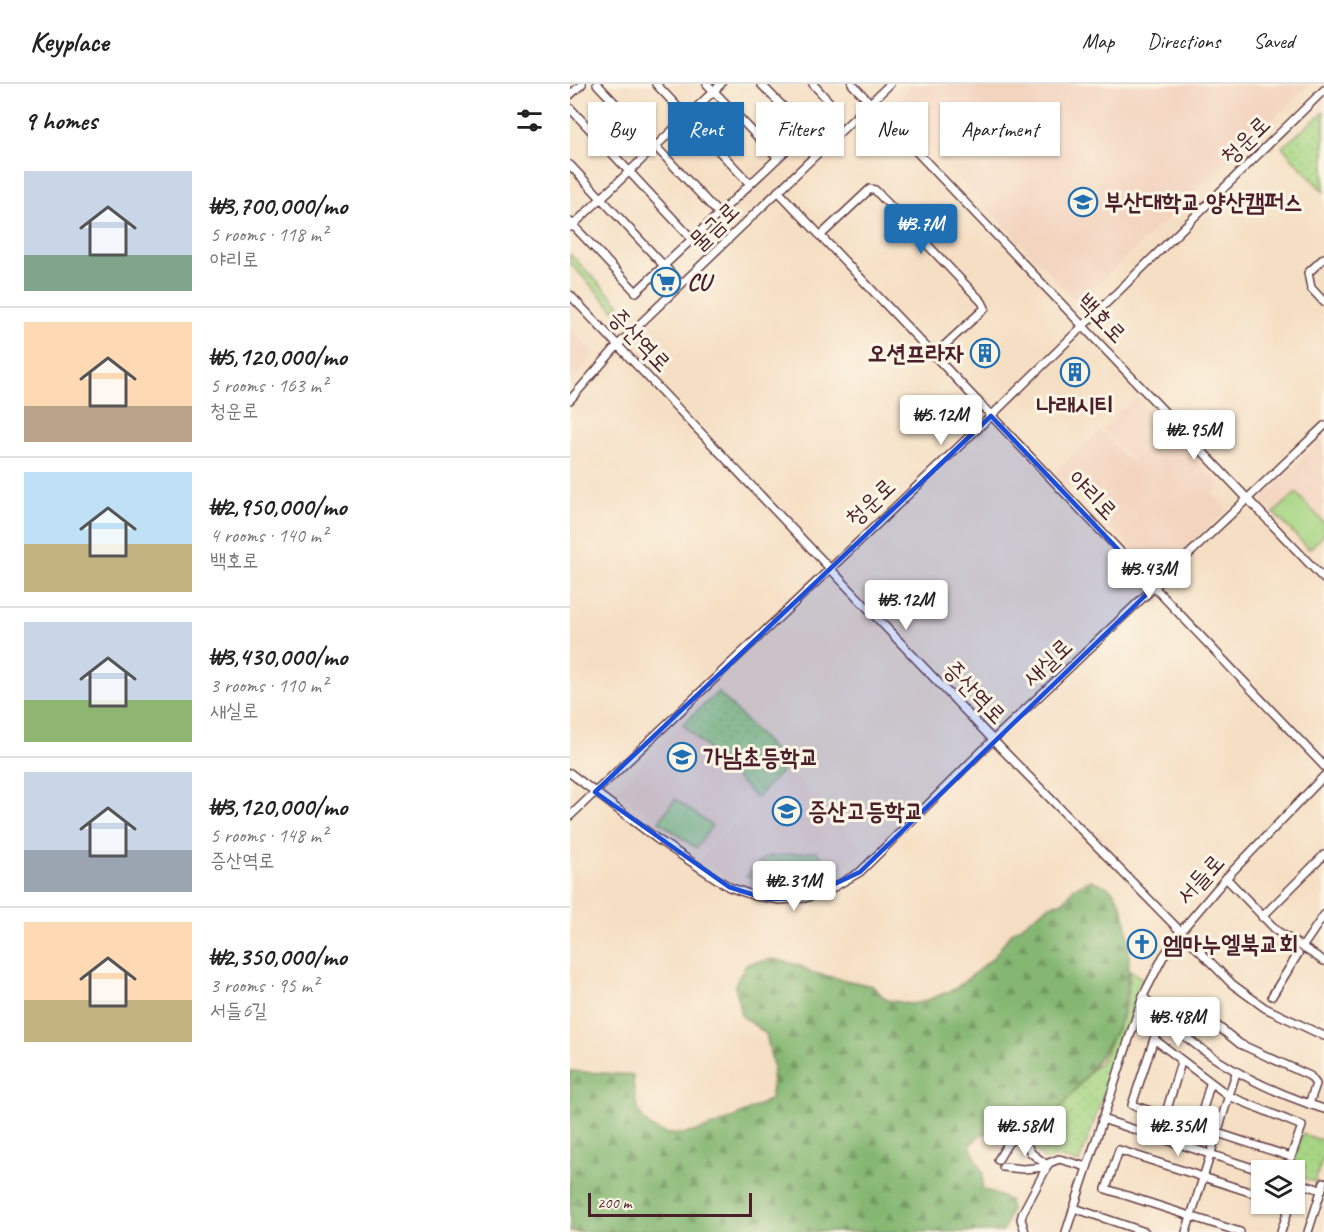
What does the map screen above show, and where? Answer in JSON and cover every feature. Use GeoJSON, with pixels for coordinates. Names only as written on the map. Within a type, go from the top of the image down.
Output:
{"type":"FeatureCollection","features":[{"type":"Feature","properties":{"kind":"street"},"geometry":{"type":"LineString","coordinates":[[570,95],[582,84]]}},
{"type":"Feature","properties":{"kind":"street"},"geometry":{"type":"LineString","coordinates":[[597,84],[614,102]]}},
{"type":"Feature","properties":{"kind":"street"},"geometry":{"type":"LineString","coordinates":[[656,84],[673,102]]}},
{"type":"Feature","properties":{"kind":"street"},"geometry":{"type":"LineString","coordinates":[[646,156],[571,225],[636,292],[778,158],[707,84]]}},
{"type":"Feature","properties":{"kind":"street"},"geometry":{"type":"LineString","coordinates":[[703,102],[721,84]]}},
{"type":"Feature","properties":{"kind":"street"},"geometry":{"type":"LineString","coordinates":[[761,84],[779,102]]}},
{"type":"Feature","properties":{"kind":"street"},"geometry":{"type":"LineString","coordinates":[[813,84],[829,102]]}},
{"type":"Feature","properties":{"kind":"street","name":"백호로"},"geometry":{"type":"LineString","coordinates":[[852,84],[869,102]]}},
{"type":"Feature","properties":{"kind":"street","name":"물금로"},"geometry":{"type":"LineString","coordinates":[[871,102],[890,84]]}},
{"type":"Feature","properties":{"kind":"street","name":"청운로"},"geometry":{"type":"LineString","coordinates":[[570,816],[829,567],[991,416],[1324,90]]}},
{"type":"Feature","properties":{"kind":"street"},"geometry":{"type":"LineString","coordinates":[[570,108],[692,239]]}},
{"type":"Feature","properties":{"kind":"street","name":"물금로"},"geometry":{"type":"LineString","coordinates":[[844,128],[856,116]]}},
{"type":"Feature","properties":{"kind":"street"},"geometry":{"type":"LineString","coordinates":[[668,135],[656,146],[719,214]]}},
{"type":"Feature","properties":{"kind":"street"},"geometry":{"type":"LineString","coordinates":[[724,156],[750,184]]}},
{"type":"Feature","properties":{"kind":"street","name":"물금로"},"geometry":{"type":"LineString","coordinates":[[570,400],[618,345],[815,156]]}},
{"type":"Feature","properties":{"kind":"street","name":"백호로"},"geometry":{"type":"LineString","coordinates":[[921,156],[1324,579]]}},
{"type":"Feature","properties":{"kind":"street"},"geometry":{"type":"LineString","coordinates":[[570,165],[681,284]]}},
{"type":"Feature","properties":{"kind":"street"},"geometry":{"type":"LineString","coordinates":[[820,236],[870,189],[875,190],[982,302],[984,308],[933,356]]}},
{"type":"Feature","properties":{"kind":"street","name":"야리로"},"geometry":{"type":"LineString","coordinates":[[778,191],[1324,766]]}},
{"type":"Feature","properties":{"kind":"street"},"geometry":{"type":"LineString","coordinates":[[1324,258],[1308,273],[1311,288],[1324,302]]}},
{"type":"Feature","properties":{"kind":"street","name":"증산역로"},"geometry":{"type":"LineString","coordinates":[[570,295],[993,740],[1181,931],[1251,999],[1286,1019],[1324,1036]]}},
{"type":"Feature","properties":{"kind":"street","name":"새실로"},"geometry":{"type":"LineString","coordinates":[[570,773],[657,839],[729,886],[761,898],[793,900],[829,890],[860,872],[993,740],[1324,426]]}},
{"type":"Feature","properties":{"kind":"street","name":"서들로"},"geometry":{"type":"LineString","coordinates":[[1066,1232],[1143,996],[1163,957],[1181,931],[1226,878],[1324,776]]}},
{"type":"Feature","properties":{"kind":"street"},"geometry":{"type":"LineString","coordinates":[[1262,917],[1321,855],[1324,855]]}},
{"type":"Feature","properties":{"kind":"street"},"geometry":{"type":"LineString","coordinates":[[1226,878],[1277,931],[1324,961]]}},
{"type":"Feature","properties":{"kind":"street"},"geometry":{"type":"LineString","coordinates":[[1305,943],[1324,915]]}},
{"type":"Feature","properties":{"kind":"street"},"geometry":{"type":"LineString","coordinates":[[1272,996],[1298,954]]}},
{"type":"Feature","properties":{"kind":"street"},"geometry":{"type":"LineString","coordinates":[[1143,996],[1169,1023],[1215,1060],[1272,1091],[1324,1109]]}},
{"type":"Feature","properties":{"kind":"street"},"geometry":{"type":"LineString","coordinates":[[1169,1023],[1186,1004],[1191,1005],[1240,1044],[1310,1076],[1316,1084],[1309,1104]]}},
{"type":"Feature","properties":{"kind":"street"},"geometry":{"type":"LineString","coordinates":[[1155,1036],[1181,1062],[1229,1096],[1302,1126],[1291,1157],[1132,1105],[1155,1036]]}},
{"type":"Feature","properties":{"kind":"street"},"geometry":{"type":"LineString","coordinates":[[1165,1116],[1181,1062]]}},
{"type":"Feature","properties":{"kind":"street"},"geometry":{"type":"LineString","coordinates":[[1186,1232],[1236,1073]]}},
{"type":"Feature","properties":{"kind":"street"},"geometry":{"type":"LineString","coordinates":[[1198,1127],[1210,1084]]}},
{"type":"Feature","properties":{"kind":"street"},"geometry":{"type":"LineString","coordinates":[[1102,1119],[1251,1167]]}},
{"type":"Feature","properties":{"kind":"street"},"geometry":{"type":"LineString","coordinates":[[1047,1166],[1031,1153],[1024,1138],[1018,1136],[1008,1143],[1001,1164],[1023,1169],[1047,1166],[1059,1159],[1087,1167]]}},
{"type":"Feature","properties":{"kind":"street"},"geometry":{"type":"LineString","coordinates":[[1240,1232],[1106,1189],[1119,1150],[1251,1192]]}},
{"type":"Feature","properties":{"kind":"street"},"geometry":{"type":"LineString","coordinates":[[1025,1232],[1021,1219],[1023,1212],[1047,1166]]}},
{"type":"Feature","properties":{"kind":"street"},"geometry":{"type":"LineString","coordinates":[[1308,1232],[1324,1182]]}},
{"type":"Feature","properties":{"kind":"street"},"geometry":{"type":"LineString","coordinates":[[1305,1185],[1321,1190]]}},
{"type":"Feature","properties":{"kind":"street"},"geometry":{"type":"LineString","coordinates":[[1074,1208],[1146,1232]]}},
{"type":"Feature","properties":{"kind":"street"},"geometry":{"type":"LineString","coordinates":[[1281,1232],[1287,1214]]}},
{"type":"Feature","properties":{"kind":"highlighted area"},"geometry":{"type":"Polygon","coordinates":[[[991,416],[1154,587],[860,872],[805,898],[767,899],[729,887],[595,792],[991,416]]]}},
{"type":"Feature","properties":{"kind":"shaded area","name":"부산대학교 양산캠퍼스"},"geometry":{"type":"Polygon","coordinates":[[[911,84],[1310,84],[1080,300],[1073,298],[928,147],[928,102],[893,102],[911,84]]]}},
{"type":"Feature","properties":{"kind":"shaded area"},"geometry":{"type":"Polygon","coordinates":[[[570,328],[594,354],[570,382],[570,328]]]}},
{"type":"Feature","properties":{"kind":"shaded area"},"geometry":{"type":"Polygon","coordinates":[[[1136,397],[1164,426],[1131,458],[1103,429],[1136,397]]]}},
{"type":"Feature","properties":{"kind":"shaded area"},"geometry":{"type":"Polygon","coordinates":[[[1166,427],[1222,486],[1213,494],[1227,510],[1164,567],[1150,566],[1086,504],[1166,427]]]}},
{"type":"Feature","properties":{"kind":"shaded area"},"geometry":{"type":"Polygon","coordinates":[[[1100,431],[1129,462],[1085,503],[1056,473],[1100,431]]]}},
{"type":"Feature","properties":{"kind":"shaded area"},"geometry":{"type":"Polygon","coordinates":[[[1324,438],[1324,538],[1309,553],[1263,503],[1264,497],[1324,438]]]}},
{"type":"Feature","properties":{"kind":"shaded area","name":"가남초등학교"},"geometry":{"type":"Polygon","coordinates":[[[683,724],[756,798],[700,853],[616,790],[683,724]]]}},
{"type":"Feature","properties":{"kind":"shaded area","name":"증산고등학교"},"geometry":{"type":"Polygon","coordinates":[[[788,770],[865,851],[821,883],[790,892],[747,886],[728,878],[700,858],[788,770]]]}},
{"type":"Feature","properties":{"kind":"green space"},"geometry":{"type":"Polygon","coordinates":[[[1324,112],[1324,192],[1282,147],[1324,112]]]}},
{"type":"Feature","properties":{"kind":"green space"},"geometry":{"type":"Polygon","coordinates":[[[570,254],[620,305],[614,310],[570,263],[570,254]]]}},
{"type":"Feature","properties":{"kind":"green space"},"geometry":{"type":"Polygon","coordinates":[[[1296,493],[1324,523],[1324,535],[1309,549],[1274,513],[1296,493]]]}},
{"type":"Feature","properties":{"kind":"green space"},"geometry":{"type":"Polygon","coordinates":[[[718,692],[788,765],[756,798],[683,724],[718,692]]]}},
{"type":"Feature","properties":{"kind":"green space"},"geometry":{"type":"Polygon","coordinates":[[[675,799],[712,826],[696,848],[659,821],[675,799]]]}},
{"type":"Feature","properties":{"kind":"green space"},"geometry":{"type":"Polygon","coordinates":[[[816,851],[830,867],[790,880],[768,880],[746,876],[766,857],[816,851]]]}},
{"type":"Feature","properties":{"kind":"green space"},"geometry":{"type":"Polygon","coordinates":[[[1091,880],[1112,890],[1120,902],[1125,917],[1129,954],[1123,1009],[1113,1035],[1093,1066],[1054,1115],[1032,1136],[1001,1132],[981,1134],[970,1146],[983,1174],[982,1189],[1009,1200],[1011,1210],[1003,1232],[570,1232],[570,1071],[633,1075],[637,1106],[648,1124],[663,1133],[683,1134],[705,1129],[771,1099],[773,1065],[766,1034],[741,1015],[735,985],[746,964],[774,959],[798,965],[813,973],[872,986],[887,1000],[911,1004],[923,1002],[955,989],[994,957],[1010,934],[1049,906],[1064,901],[1074,888],[1091,880]]]}},
{"type":"Feature","properties":{"kind":"green space"},"geometry":{"type":"Polygon","coordinates":[[[1130,970],[1145,981],[1079,1163],[1057,1157],[1046,1161],[1035,1150],[1037,1136],[1095,1066],[1100,1063],[1121,1020],[1128,997],[1130,970]]]}},
{"type":"Feature","properties":{"kind":"green space"},"geometry":{"type":"Polygon","coordinates":[[[1302,1134],[1324,1141],[1324,1154],[1315,1182],[1305,1178],[1305,1160],[1294,1160],[1302,1134]]]}},
{"type":"Feature","properties":{"kind":"place","name":"부산대학교 양산캠퍼스"},"geometry":{"type":"Point","coordinates":[1083,202]}},
{"type":"Feature","properties":{"kind":"place","name":"CU"},"geometry":{"type":"Point","coordinates":[666,282]}},
{"type":"Feature","properties":{"kind":"place","name":"오션프라자"},"geometry":{"type":"Point","coordinates":[985,353]}},
{"type":"Feature","properties":{"kind":"place","name":"나래시티"},"geometry":{"type":"Point","coordinates":[1075,372]}},
{"type":"Feature","properties":{"kind":"place","name":"가남초등학교"},"geometry":{"type":"Point","coordinates":[682,757]}},
{"type":"Feature","properties":{"kind":"place","name":"증산고등학교"},"geometry":{"type":"Point","coordinates":[787,811]}},
{"type":"Feature","properties":{"kind":"place","name":"엠마누엘북교회"},"geometry":{"type":"Point","coordinates":[1142,944]}}]}
